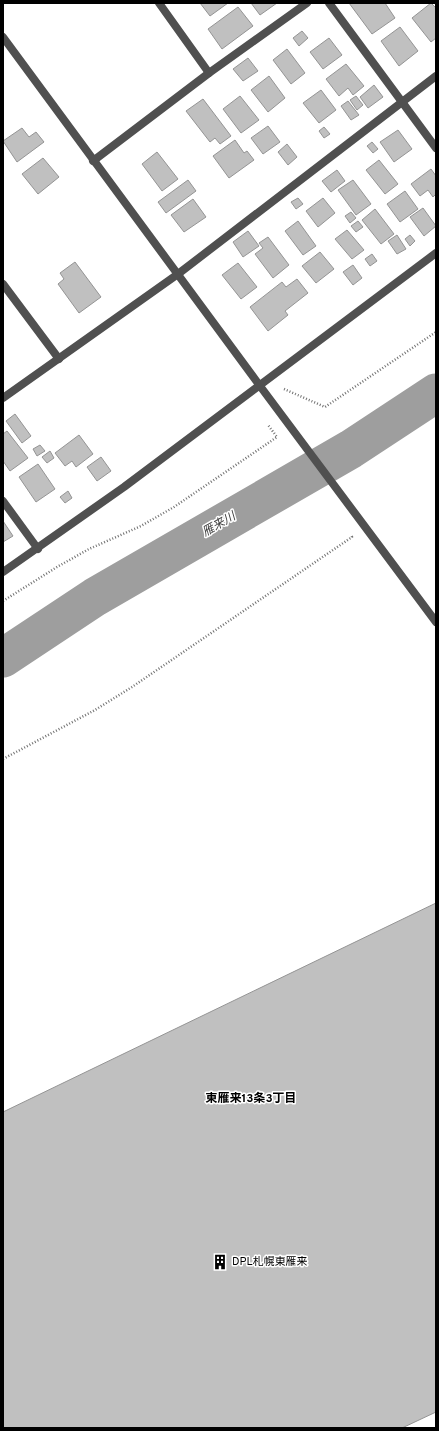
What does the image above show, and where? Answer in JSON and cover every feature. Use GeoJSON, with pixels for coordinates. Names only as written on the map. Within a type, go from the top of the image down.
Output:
{"type":"FeatureCollection","features":[{"type":"Feature","properties":{"kind":"street"},"geometry":{"type":"LineString","coordinates":[[159,3],[209,73]]}},
{"type":"Feature","properties":{"kind":"street"},"geometry":{"type":"LineString","coordinates":[[93,161],[209,73],[307,3]]}},
{"type":"Feature","properties":{"kind":"street"},"geometry":{"type":"LineString","coordinates":[[329,3],[436,148]]}},
{"type":"Feature","properties":{"kind":"street"},"geometry":{"type":"LineString","coordinates":[[3,37],[93,161],[436,622]]}},
{"type":"Feature","properties":{"kind":"street"},"geometry":{"type":"LineString","coordinates":[[3,398],[178,274],[436,76]]}},
{"type":"Feature","properties":{"kind":"street"},"geometry":{"type":"LineString","coordinates":[[3,572],[124,487],[436,253]]}},
{"type":"Feature","properties":{"kind":"street"},"geometry":{"type":"LineString","coordinates":[[3,284],[59,359]]}},
{"type":"Feature","properties":{"kind":"street"},"geometry":{"type":"LineString","coordinates":[[3,501],[38,548]]}},
{"type":"Feature","properties":{"kind":"path"},"geometry":{"type":"LineString","coordinates":[[284,389],[325,407],[436,332]]}},
{"type":"Feature","properties":{"kind":"path"},"geometry":{"type":"LineString","coordinates":[[3,601],[89,549],[141,526],[225,473],[277,437],[265,420]]}},
{"type":"Feature","properties":{"kind":"path"},"geometry":{"type":"LineString","coordinates":[[3,759],[95,710],[132,687],[352,537],[348,531]]}},
{"type":"Feature","properties":{"kind":"building"},"geometry":{"type":"Polygon","coordinates":[[[200,3],[228,3],[210,16],[200,3]]]}},
{"type":"Feature","properties":{"kind":"building"},"geometry":{"type":"Polygon","coordinates":[[[251,3],[277,3],[260,15],[251,3]]]}},
{"type":"Feature","properties":{"kind":"building"},"geometry":{"type":"Polygon","coordinates":[[[349,3],[385,3],[395,18],[372,34],[349,3]]]}},
{"type":"Feature","properties":{"kind":"building"},"geometry":{"type":"Polygon","coordinates":[[[431,3],[436,8],[436,38],[431,42],[412,18],[431,3]]]}},
{"type":"Feature","properties":{"kind":"building"},"geometry":{"type":"Polygon","coordinates":[[[238,7],[253,26],[222,49],[208,29],[238,7]]]}},
{"type":"Feature","properties":{"kind":"building"},"geometry":{"type":"Polygon","coordinates":[[[400,27],[418,51],[399,66],[381,41],[400,27]]]}},
{"type":"Feature","properties":{"kind":"building"},"geometry":{"type":"Polygon","coordinates":[[[302,31],[308,38],[299,46],[293,38],[302,31]]]}},
{"type":"Feature","properties":{"kind":"building"},"geometry":{"type":"Polygon","coordinates":[[[329,38],[342,55],[323,69],[310,52],[329,38]]]}},
{"type":"Feature","properties":{"kind":"building"},"geometry":{"type":"Polygon","coordinates":[[[287,49],[305,73],[291,84],[273,60],[287,49]]]}},
{"type":"Feature","properties":{"kind":"building"},"geometry":{"type":"Polygon","coordinates":[[[248,58],[258,71],[243,81],[233,69],[248,58]]]}},
{"type":"Feature","properties":{"kind":"building"},"geometry":{"type":"Polygon","coordinates":[[[346,64],[364,86],[353,95],[348,88],[339,96],[326,79],[346,64]]]}},
{"type":"Feature","properties":{"kind":"building"},"geometry":{"type":"Polygon","coordinates":[[[269,76],[285,98],[268,112],[251,90],[269,76]]]}},
{"type":"Feature","properties":{"kind":"building"},"geometry":{"type":"Polygon","coordinates":[[[374,85],[383,97],[368,108],[360,97],[374,85]]]}},
{"type":"Feature","properties":{"kind":"building"},"geometry":{"type":"Polygon","coordinates":[[[321,90],[336,110],[319,123],[303,103],[321,90]]]}},
{"type":"Feature","properties":{"kind":"building"},"geometry":{"type":"Polygon","coordinates":[[[240,96],[259,120],[241,133],[223,109],[240,96]]]}},
{"type":"Feature","properties":{"kind":"building"},"geometry":{"type":"Polygon","coordinates":[[[356,96],[363,105],[357,110],[350,100],[356,96]]]}},
{"type":"Feature","properties":{"kind":"building"},"geometry":{"type":"Polygon","coordinates":[[[203,99],[231,136],[220,144],[215,138],[210,142],[186,111],[203,99]]]}},
{"type":"Feature","properties":{"kind":"building"},"geometry":{"type":"Polygon","coordinates":[[[348,101],[359,115],[351,120],[341,106],[348,101]]]}},
{"type":"Feature","properties":{"kind":"building"},"geometry":{"type":"Polygon","coordinates":[[[268,126],[280,142],[263,154],[251,138],[268,126]]]}},
{"type":"Feature","properties":{"kind":"building"},"geometry":{"type":"Polygon","coordinates":[[[324,127],[330,134],[324,138],[319,131],[324,127]]]}},
{"type":"Feature","properties":{"kind":"building"},"geometry":{"type":"Polygon","coordinates":[[[22,128],[29,137],[36,132],[44,142],[17,162],[3,141],[22,128]]]}},
{"type":"Feature","properties":{"kind":"building"},"geometry":{"type":"Polygon","coordinates":[[[398,130],[412,149],[394,162],[380,142],[398,130]]]}},
{"type":"Feature","properties":{"kind":"building"},"geometry":{"type":"Polygon","coordinates":[[[235,140],[244,153],[247,151],[254,160],[229,178],[213,156],[235,140]]]}},
{"type":"Feature","properties":{"kind":"building"},"geometry":{"type":"Polygon","coordinates":[[[372,142],[378,149],[373,153],[367,146],[372,142]]]}},
{"type":"Feature","properties":{"kind":"building"},"geometry":{"type":"Polygon","coordinates":[[[287,144],[297,157],[288,165],[278,152],[287,144]]]}},
{"type":"Feature","properties":{"kind":"building"},"geometry":{"type":"Polygon","coordinates":[[[157,152],[178,179],[162,191],[142,164],[157,152]]]}},
{"type":"Feature","properties":{"kind":"building"},"geometry":{"type":"Polygon","coordinates":[[[43,158],[59,177],[38,194],[22,174],[43,158]]]}},
{"type":"Feature","properties":{"kind":"building"},"geometry":{"type":"Polygon","coordinates":[[[379,160],[398,184],[385,194],[366,170],[379,160]]]}},
{"type":"Feature","properties":{"kind":"building"},"geometry":{"type":"Polygon","coordinates":[[[431,169],[436,176],[436,194],[433,197],[428,190],[420,196],[411,184],[431,169]]]}},
{"type":"Feature","properties":{"kind":"building"},"geometry":{"type":"Polygon","coordinates":[[[337,170],[345,181],[331,192],[322,181],[337,170]]]}},
{"type":"Feature","properties":{"kind":"building"},"geometry":{"type":"Polygon","coordinates":[[[188,180],[196,191],[166,213],[158,202],[188,180]]]}},
{"type":"Feature","properties":{"kind":"building"},"geometry":{"type":"Polygon","coordinates":[[[353,180],[371,204],[356,215],[338,190],[353,180]]]}},
{"type":"Feature","properties":{"kind":"building"},"geometry":{"type":"Polygon","coordinates":[[[405,191],[418,209],[400,222],[387,204],[405,191]]]}},
{"type":"Feature","properties":{"kind":"building"},"geometry":{"type":"Polygon","coordinates":[[[298,198],[303,204],[296,209],[291,202],[298,198]]]}},
{"type":"Feature","properties":{"kind":"building"},"geometry":{"type":"Polygon","coordinates":[[[323,198],[335,213],[318,227],[306,211],[323,198]]]}},
{"type":"Feature","properties":{"kind":"building"},"geometry":{"type":"Polygon","coordinates":[[[193,199],[206,217],[184,232],[171,215],[193,199]]]}},
{"type":"Feature","properties":{"kind":"building"},"geometry":{"type":"Polygon","coordinates":[[[423,208],[436,226],[424,236],[410,217],[423,208]]]}},
{"type":"Feature","properties":{"kind":"building"},"geometry":{"type":"Polygon","coordinates":[[[375,209],[394,234],[381,244],[362,220],[375,209]]]}},
{"type":"Feature","properties":{"kind":"building"},"geometry":{"type":"Polygon","coordinates":[[[351,212],[356,218],[350,223],[345,216],[351,212]]]}},
{"type":"Feature","properties":{"kind":"building"},"geometry":{"type":"Polygon","coordinates":[[[298,221],[316,246],[303,255],[285,231],[298,221]]]}},
{"type":"Feature","properties":{"kind":"building"},"geometry":{"type":"Polygon","coordinates":[[[358,221],[363,227],[356,232],[351,226],[358,221]]]}},
{"type":"Feature","properties":{"kind":"building"},"geometry":{"type":"Polygon","coordinates":[[[347,230],[364,250],[352,259],[335,239],[347,230]]]}},
{"type":"Feature","properties":{"kind":"building"},"geometry":{"type":"Polygon","coordinates":[[[248,231],[259,246],[243,257],[233,242],[248,231]]]}},
{"type":"Feature","properties":{"kind":"building"},"geometry":{"type":"Polygon","coordinates":[[[397,235],[406,249],[397,254],[388,241],[397,235]]]}},
{"type":"Feature","properties":{"kind":"building"},"geometry":{"type":"Polygon","coordinates":[[[410,235],[415,241],[410,246],[405,239],[410,235]]]}},
{"type":"Feature","properties":{"kind":"building"},"geometry":{"type":"Polygon","coordinates":[[[268,237],[289,265],[273,278],[255,254],[263,248],[259,243],[268,237]]]}},
{"type":"Feature","properties":{"kind":"building"},"geometry":{"type":"Polygon","coordinates":[[[320,252],[334,269],[316,283],[302,266],[320,252]]]}},
{"type":"Feature","properties":{"kind":"building"},"geometry":{"type":"Polygon","coordinates":[[[372,254],[377,261],[370,266],[365,259],[372,254]]]}},
{"type":"Feature","properties":{"kind":"building"},"geometry":{"type":"Polygon","coordinates":[[[75,262],[101,297],[79,313],[58,284],[64,279],[60,273],[75,262]]]}},
{"type":"Feature","properties":{"kind":"building"},"geometry":{"type":"Polygon","coordinates":[[[238,263],[257,287],[241,299],[222,275],[238,263]]]}},
{"type":"Feature","properties":{"kind":"building"},"geometry":{"type":"Polygon","coordinates":[[[353,265],[362,278],[353,285],[343,272],[353,265]]]}},
{"type":"Feature","properties":{"kind":"building"},"geometry":{"type":"Polygon","coordinates":[[[297,279],[308,293],[285,311],[288,315],[268,331],[250,307],[282,282],[286,287],[297,279]]]}},
{"type":"Feature","properties":{"kind":"building"},"geometry":{"type":"Polygon","coordinates":[[[15,414],[31,436],[22,443],[6,421],[15,414]]]}},
{"type":"Feature","properties":{"kind":"building"},"geometry":{"type":"Polygon","coordinates":[[[7,431],[28,458],[10,471],[3,461],[3,434],[7,431]]]}},
{"type":"Feature","properties":{"kind":"building"},"geometry":{"type":"Polygon","coordinates":[[[79,435],[93,454],[76,467],[72,461],[65,466],[55,453],[79,435]]]}},
{"type":"Feature","properties":{"kind":"building"},"geometry":{"type":"Polygon","coordinates":[[[40,445],[45,451],[37,456],[33,449],[40,445]]]}},
{"type":"Feature","properties":{"kind":"building"},"geometry":{"type":"Polygon","coordinates":[[[50,451],[54,458],[47,463],[42,457],[50,451]]]}},
{"type":"Feature","properties":{"kind":"building"},"geometry":{"type":"Polygon","coordinates":[[[101,457],[111,471],[97,481],[87,467],[101,457]]]}},
{"type":"Feature","properties":{"kind":"building"},"geometry":{"type":"Polygon","coordinates":[[[38,464],[55,489],[36,502],[19,477],[38,464]]]}},
{"type":"Feature","properties":{"kind":"building"},"geometry":{"type":"Polygon","coordinates":[[[68,491],[72,498],[65,503],[60,497],[68,491]]]}},
{"type":"Feature","properties":{"kind":"building"},"geometry":{"type":"Polygon","coordinates":[[[3,521],[13,536],[3,542],[3,521]]]}},
{"type":"Feature","properties":{"kind":"building","name":"DPL札幌東雁来"},"geometry":{"type":"Polygon","coordinates":[[[436,903],[436,1412],[402,1428],[3,1428],[3,1112],[436,903]]]}},
{"type":"Feature","properties":{"kind":"waterway","name":"雁来川"},"geometry":{"type":"LineString","coordinates":[[3,658],[95,597],[351,449],[436,393]]}},
{"type":"Feature","properties":{"kind":"place","name":"DPL札幌東雁来"},"geometry":{"type":"Point","coordinates":[220,1262]}},
{"type":"Feature","properties":{"kind":"district","name":"東雁来13条3丁目"},"geometry":{"type":"Point","coordinates":[251,1099]}}]}
